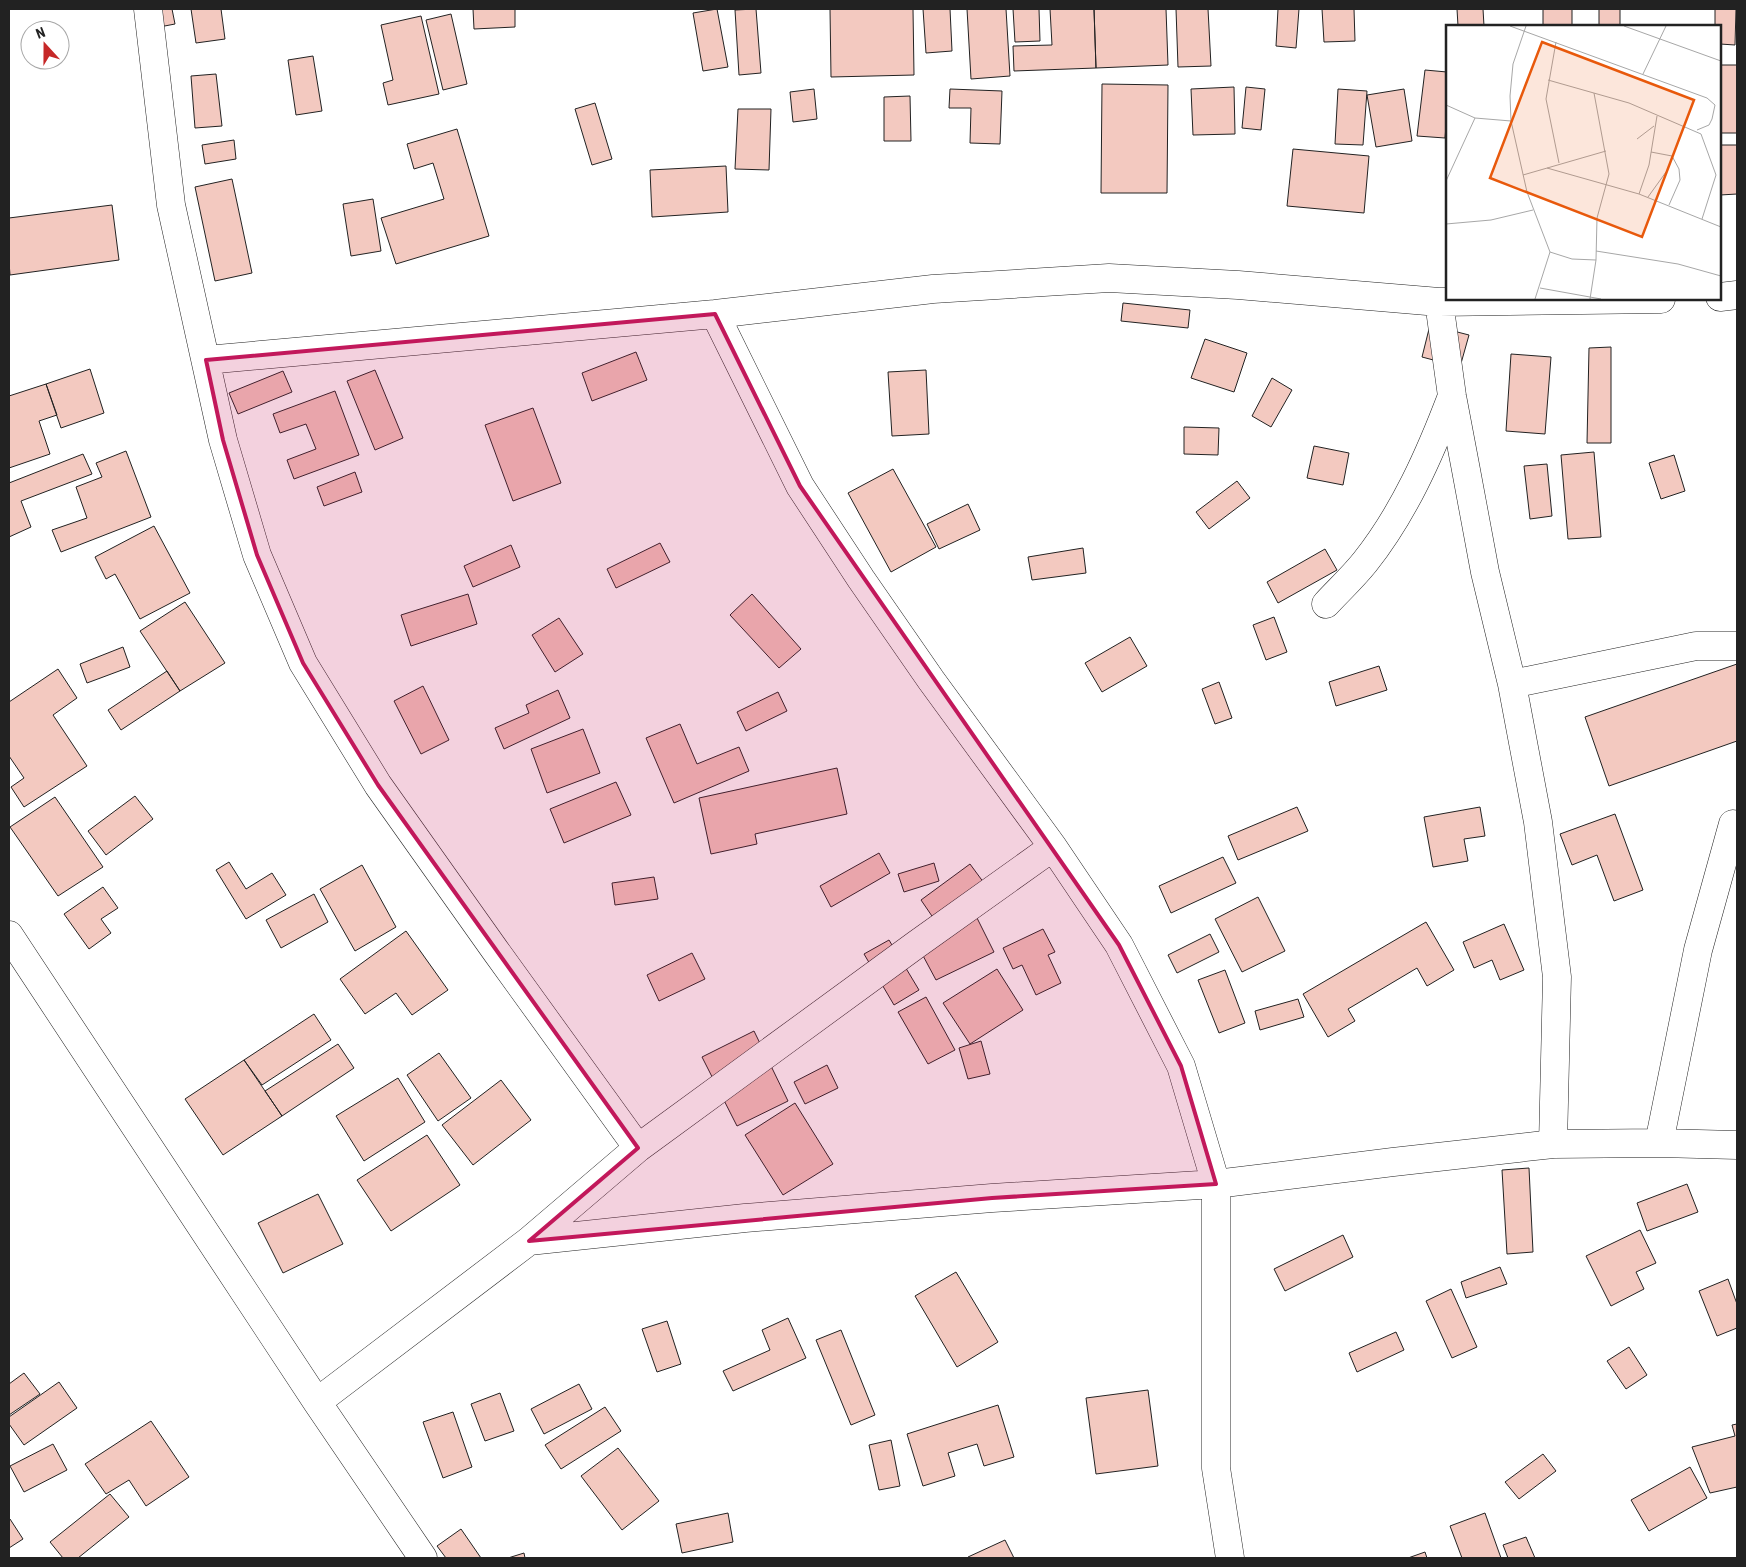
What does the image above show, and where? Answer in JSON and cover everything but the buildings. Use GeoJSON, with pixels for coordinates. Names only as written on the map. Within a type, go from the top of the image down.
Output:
{"type":"FeatureCollection","features":[{"type":"Feature","properties":{"kind":"street"},"geometry":{"type":"LineString","coordinates":[[148,9],[171,205],[223,440],[257,555],[303,663],[378,785],[638,1148]]}},
{"type":"Feature","properties":{"kind":"street"},"geometry":{"type":"LineString","coordinates":[[206,360],[715,314],[933,289],[1109,278],[1238,285],[1439,302],[1587,300]]}},
{"type":"Feature","properties":{"kind":"street"},"geometry":{"type":"LineString","coordinates":[[1721,297],[1737,295]]}},
{"type":"Feature","properties":{"kind":"street"},"geometry":{"type":"LineString","coordinates":[[1439,302],[1452,396],[1485,572],[1512,684],[1538,822],[1557,977],[1553,1144]]}},
{"type":"Feature","properties":{"kind":"street"},"geometry":{"type":"LineString","coordinates":[[715,314],[800,486],[920,664],[1053,847],[1119,945],[1181,1066],[1216,1184],[1216,1468],[1230,1558]]}},
{"type":"Feature","properties":{"kind":"street"},"geometry":{"type":"LineString","coordinates":[[1326,604],[1365,561],[1403,505],[1434,443],[1452,396]]}},
{"type":"Feature","properties":{"kind":"street"},"geometry":{"type":"LineString","coordinates":[[1512,684],[1696,646],[1737,646]]}},
{"type":"Feature","properties":{"kind":"street"},"geometry":{"type":"LineString","coordinates":[[1659,1143],[1698,950],[1733,824]]}},
{"type":"Feature","properties":{"kind":"street"},"geometry":{"type":"LineString","coordinates":[[317,1402],[529,1241],[638,1148],[1053,847]]}},
{"type":"Feature","properties":{"kind":"street"},"geometry":{"type":"LineString","coordinates":[[9,935],[317,1402],[424,1558]]}},
{"type":"Feature","properties":{"kind":"street"},"geometry":{"type":"LineString","coordinates":[[529,1241],[745,1218],[992,1198],[1216,1184],[1553,1144],[1659,1143],[1737,1145]]}},
{"type":"Feature","properties":{"kind":"highlighted area"},"geometry":{"type":"Polygon","coordinates":[[[715,314],[800,486],[1119,945],[1181,1066],[1216,1184],[992,1198],[529,1241],[638,1148],[378,785],[303,663],[257,555],[223,440],[206,360],[715,314]]]}}]}
